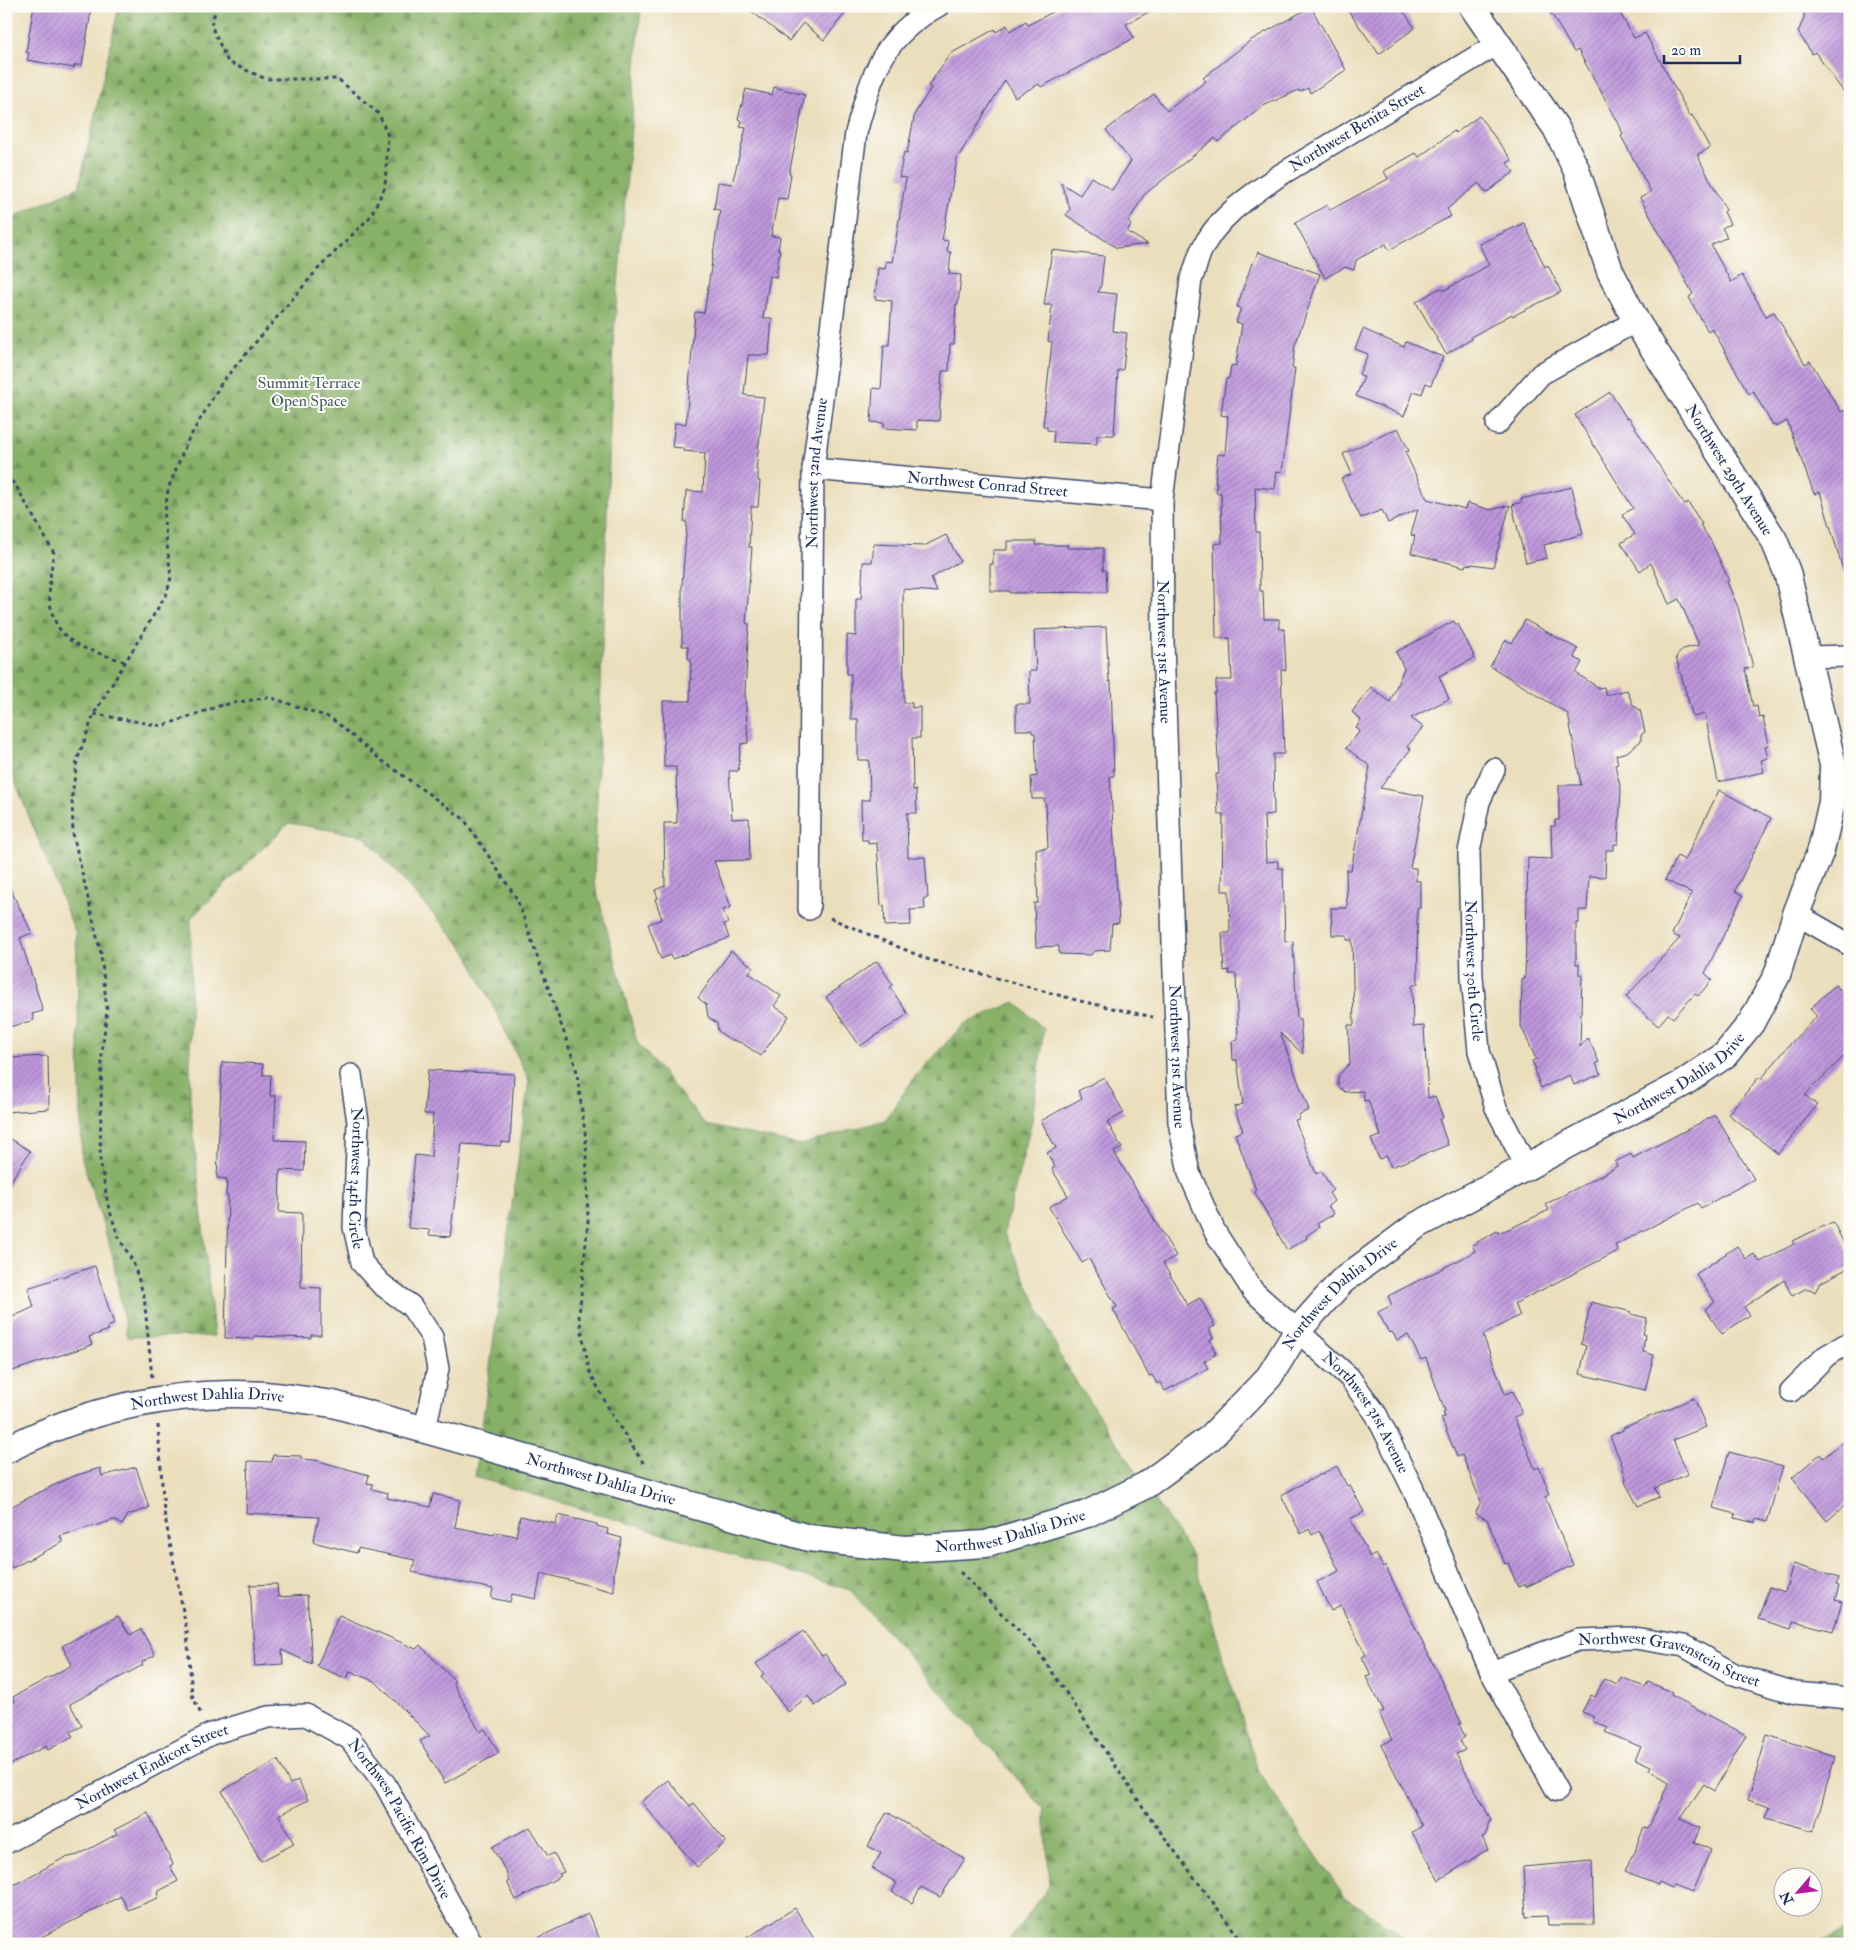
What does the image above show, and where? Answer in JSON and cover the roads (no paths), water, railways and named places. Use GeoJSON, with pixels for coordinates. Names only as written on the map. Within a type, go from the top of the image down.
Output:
{"type":"FeatureCollection","features":[{"type":"Feature","properties":{"kind":"street","name":"Northwest 32nd Avenue"},"geometry":{"type":"LineString","coordinates":[[809,909],[812,469],[856,133],[870,82],[889,45],[922,15],[938,6]]}},
{"type":"Feature","properties":{"kind":"street","name":"Northwest 29th Avenue"},"geometry":{"type":"LineString","coordinates":[[1472,6],[1556,128],[1576,169],[1610,271],[1636,321],[1774,540],[1787,572],[1833,764],[1832,802],[1822,850],[1796,914]]}},
{"type":"Feature","properties":{"kind":"street","name":"Northwest Benita Street"},"geometry":{"type":"LineString","coordinates":[[1221,222],[1250,196],[1280,175],[1499,43]]}},
{"type":"Feature","properties":{"kind":"street","name":"Northwest 31st Avenue"},"geometry":{"type":"LineString","coordinates":[[1221,222],[1202,250],[1191,280],[1162,500],[1163,642],[1180,1122],[1189,1173],[1215,1232],[1253,1291],[1349,1377],[1376,1414],[1413,1489],[1491,1672],[1557,1791]]}},
{"type":"Feature","properties":{"kind":"street"},"geometry":{"type":"LineString","coordinates":[[1497,424],[1541,374],[1636,321]]}},
{"type":"Feature","properties":{"kind":"street","name":"Northwest Conrad Street"},"geometry":{"type":"LineString","coordinates":[[812,469],[1162,500]]}},
{"type":"Feature","properties":{"kind":"street"},"geometry":{"type":"LineString","coordinates":[[1808,657],[1850,656]]}},
{"type":"Feature","properties":{"kind":"street","name":"Northwest 30th Circle"},"geometry":{"type":"LineString","coordinates":[[1494,769],[1479,802],[1469,852],[1472,977],[1479,1050],[1496,1108],[1526,1166]]}},
{"type":"Feature","properties":{"kind":"street"},"geometry":{"type":"LineString","coordinates":[[1796,914],[1850,945]]}},
{"type":"Feature","properties":{"kind":"street","name":"Northwest Dahlia Drive"},"geometry":{"type":"LineString","coordinates":[[6,1450],[86,1415],[155,1400],[201,1394],[266,1395],[334,1404],[810,1538],[904,1549],[986,1544],[1087,1514],[1146,1485],[1210,1438],[1269,1377],[1298,1330],[1342,1281],[1416,1226],[1682,1084],[1725,1055],[1751,1023],[1777,975],[1796,914]]}},
{"type":"Feature","properties":{"kind":"street","name":"Northwest 34th Circle"},"geometry":{"type":"LineString","coordinates":[[351,1075],[358,1122],[354,1227],[362,1263],[381,1284],[412,1306],[432,1337],[438,1369],[425,1429]]}},
{"type":"Feature","properties":{"kind":"street"},"geometry":{"type":"LineString","coordinates":[[1791,1391],[1826,1356],[1850,1342]]}},
{"type":"Feature","properties":{"kind":"street","name":"Northwest Gravenstein Street"},"geometry":{"type":"LineString","coordinates":[[1491,1672],[1578,1640],[1634,1638],[1684,1646],[1734,1674],[1795,1693],[1850,1698]]}},
{"type":"Feature","properties":{"kind":"street","name":"Northwest Endicott Street"},"geometry":{"type":"LineString","coordinates":[[6,1843],[211,1734],[268,1717],[306,1716]]}},
{"type":"Feature","properties":{"kind":"street","name":"Northwest Pacific Rim Drive"},"geometry":{"type":"LineString","coordinates":[[306,1716],[350,1739],[385,1784],[472,1944]]}},
{"type":"Feature","properties":{"kind":"park label","name":"Summit Terrace Open Space"},"geometry":{"type":"Point","coordinates":[309,392]}}]}
